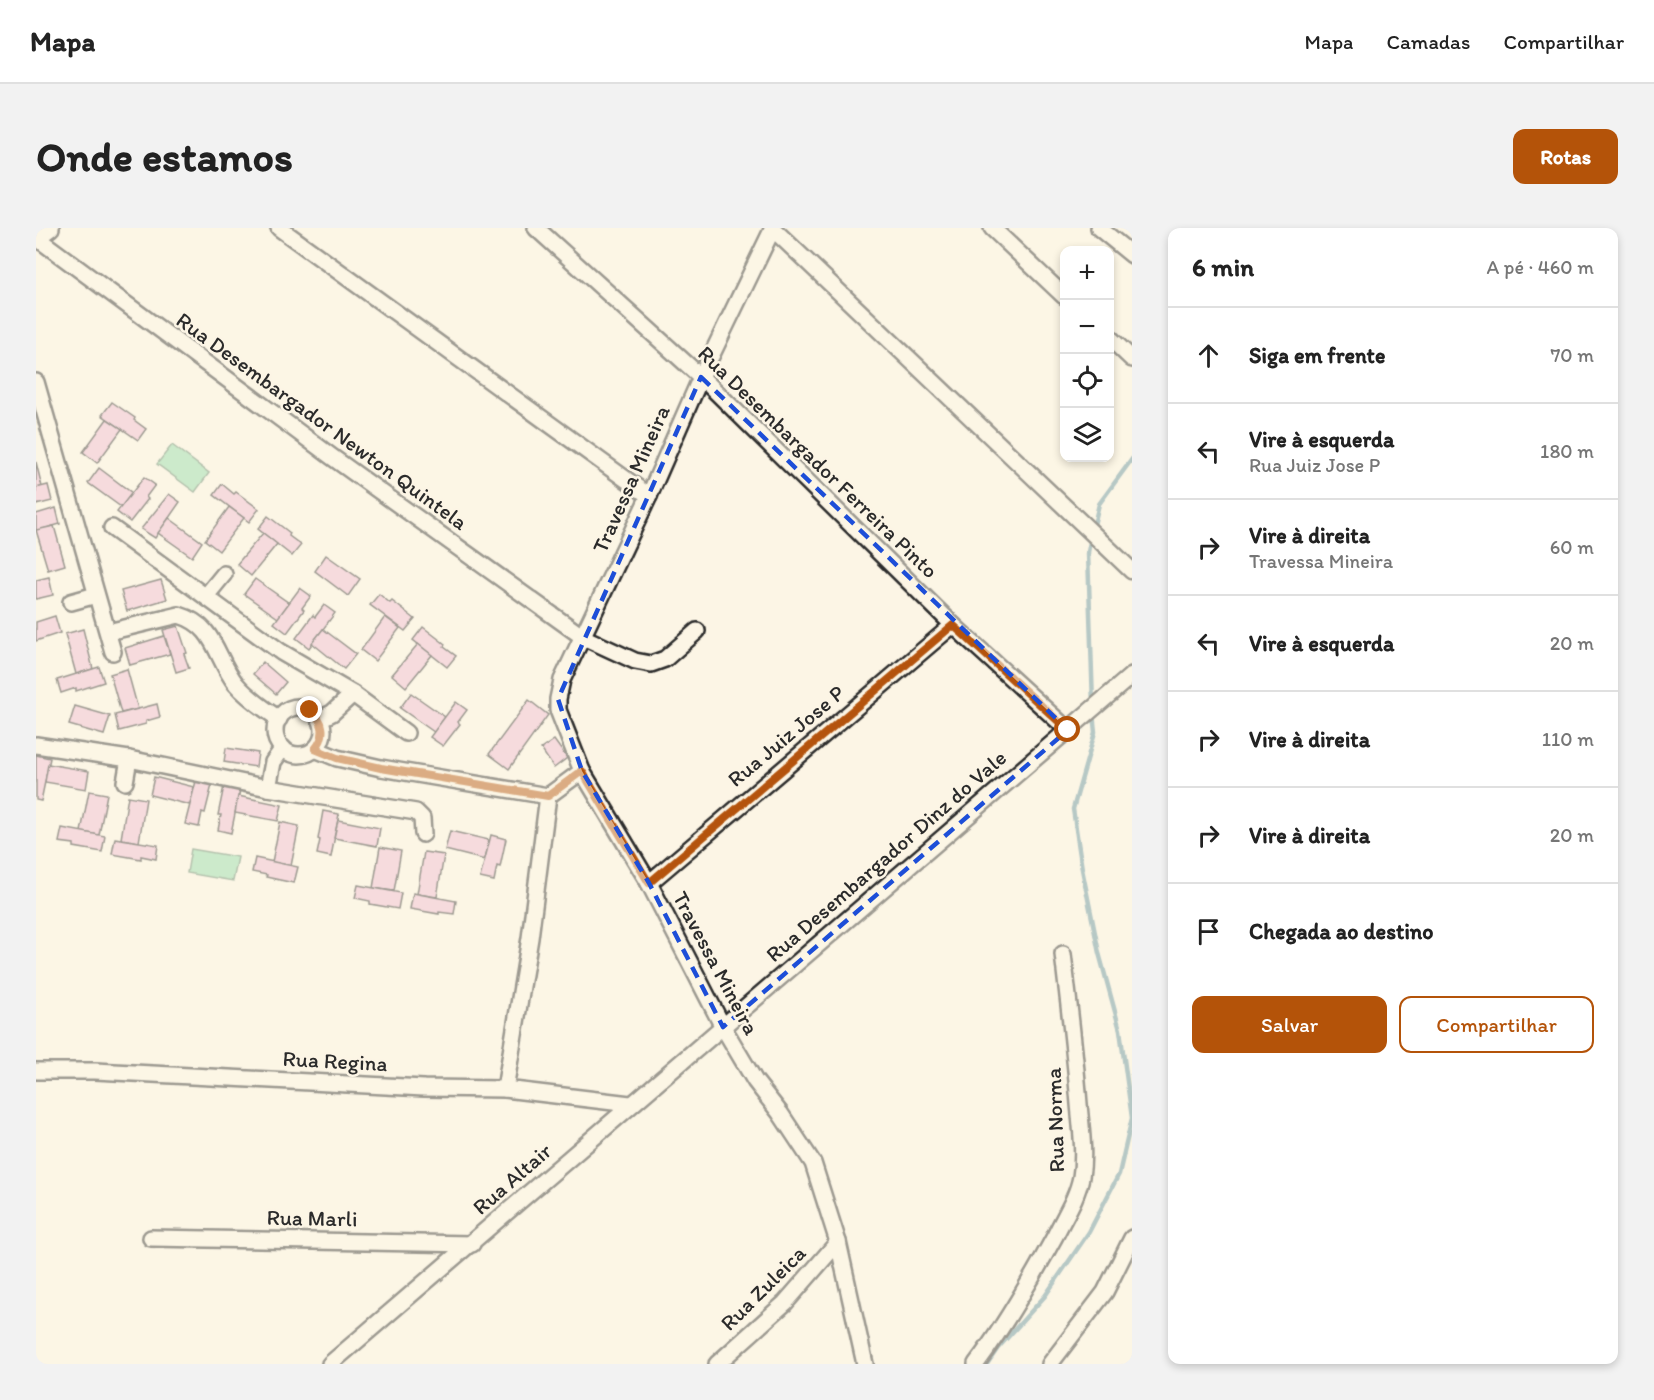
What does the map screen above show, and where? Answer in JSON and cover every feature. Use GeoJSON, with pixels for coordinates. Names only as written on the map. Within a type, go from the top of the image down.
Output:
{"type":"FeatureCollection","features":[{"type":"Feature","properties":{"kind":"street"},"geometry":{"type":"LineString","coordinates":[[37,239],[51,228]]}},
{"type":"Feature","properties":{"kind":"street"},"geometry":{"type":"LineString","coordinates":[[279,228],[649,496]]}},
{"type":"Feature","properties":{"kind":"street","name":"Rua Desembargador Ferreira Pinto"},"geometry":{"type":"LineString","coordinates":[[536,228],[701,377],[953,625],[1074,725]]}},
{"type":"Feature","properties":{"kind":"street"},"geometry":{"type":"LineString","coordinates":[[773,228],[1132,571]]}},
{"type":"Feature","properties":{"kind":"street","name":"Travessa Mineira"},"geometry":{"type":"LineString","coordinates":[[773,228],[701,377],[649,496],[562,680],[558,699],[562,722],[582,771],[649,883],[723,1027],[755,1081],[780,1113],[813,1163],[838,1242],[865,1364]]}},
{"type":"Feature","properties":{"kind":"street"},"geometry":{"type":"LineString","coordinates":[[992,228],[1060,291]]}},
{"type":"Feature","properties":{"kind":"street"},"geometry":{"type":"LineString","coordinates":[[1099,228],[1132,255]]}},
{"type":"Feature","properties":{"kind":"street","name":"Rua Desembargador Newton Quintela"},"geometry":{"type":"LineString","coordinates":[[37,239],[322,450],[583,637],[635,661],[651,664],[664,659],[698,631]]}},
{"type":"Feature","properties":{"kind":"street"},"geometry":{"type":"LineString","coordinates":[[1114,342],[1132,359]]}},
{"type":"Feature","properties":{"kind":"street"},"geometry":{"type":"LineString","coordinates":[[36,382],[40,416],[113,652]]}},
{"type":"Feature","properties":{"kind":"street"},"geometry":{"type":"LineString","coordinates":[[112,528],[281,652],[353,694],[406,733]]}},
{"type":"Feature","properties":{"kind":"street"},"geometry":{"type":"LineString","coordinates":[[206,596],[224,574]]}},
{"type":"Feature","properties":{"kind":"street"},"geometry":{"type":"LineString","coordinates":[[71,602],[96,595]]}},
{"type":"Feature","properties":{"kind":"street"},"geometry":{"type":"LineString","coordinates":[[108,632],[179,615],[189,617],[199,624],[213,640],[225,667],[242,690],[279,719]]}},
{"type":"Feature","properties":{"kind":"street","name":"Rua Juiz Jose P"},"geometry":{"type":"LineString","coordinates":[[649,883],[953,625]]}},
{"type":"Feature","properties":{"kind":"street","name":"Rua Desembargador Dinz do Vale"},"geometry":{"type":"LineString","coordinates":[[723,1027],[1132,675]]}},
{"type":"Feature","properties":{"kind":"street"},"geometry":{"type":"LineString","coordinates":[[320,719],[332,713],[353,694]]}},
{"type":"Feature","properties":{"kind":"street"},"geometry":{"type":"LineString","coordinates":[[303,707],[320,719],[323,733],[315,749],[298,754],[283,748],[276,734],[279,719],[289,710],[303,707]]}},
{"type":"Feature","properties":{"kind":"street"},"geometry":{"type":"LineString","coordinates":[[36,745],[129,759],[268,788],[416,812],[422,818],[423,834]]}},
{"type":"Feature","properties":{"kind":"street"},"geometry":{"type":"LineString","coordinates":[[268,788],[273,762],[283,748]]}},
{"type":"Feature","properties":{"kind":"street"},"geometry":{"type":"LineString","coordinates":[[315,749],[337,758],[381,768],[548,796],[582,771]]}},
{"type":"Feature","properties":{"kind":"street"},"geometry":{"type":"LineString","coordinates":[[125,782],[129,759]]}},
{"type":"Feature","properties":{"kind":"street"},"geometry":{"type":"LineString","coordinates":[[505,1089],[530,938],[548,796]]}},
{"type":"Feature","properties":{"kind":"street","name":"Rua Norma"},"geometry":{"type":"LineString","coordinates":[[976,1364],[1032,1277],[1068,1210],[1082,1175],[1079,1097],[1063,954]]}},
{"type":"Feature","properties":{"kind":"street","name":"Rua Altair"},"geometry":{"type":"LineString","coordinates":[[330,1364],[472,1244],[630,1104],[723,1027]]}},
{"type":"Feature","properties":{"kind":"street","name":"Rua Regina"},"geometry":{"type":"LineString","coordinates":[[36,1071],[94,1071],[424,1088],[505,1089],[630,1104]]}},
{"type":"Feature","properties":{"kind":"street","name":"Rua Marli"},"geometry":{"type":"LineString","coordinates":[[151,1238],[472,1244]]}},
{"type":"Feature","properties":{"kind":"street"},"geometry":{"type":"LineString","coordinates":[[1050,1364],[1105,1292],[1132,1238]]}},
{"type":"Feature","properties":{"kind":"street","name":"Rua Zuleica"},"geometry":{"type":"LineString","coordinates":[[717,1364],[785,1303],[838,1242]]}},
{"type":"Feature","properties":{"kind":"highlighted area"},"geometry":{"type":"Polygon","coordinates":[[[701,377],[1068,730],[723,1027],[649,883],[582,771],[558,699],[701,377]]]}},
{"type":"Feature","properties":{"kind":"green space"},"geometry":{"type":"Polygon","coordinates":[[[172,445],[209,473],[195,492],[157,464],[172,445]]]}},
{"type":"Feature","properties":{"kind":"green space"},"geometry":{"type":"Polygon","coordinates":[[[191,849],[238,857],[233,881],[187,873],[191,849]]]}},
{"type":"Feature","properties":{"kind":"building"},"geometry":{"type":"Polygon","coordinates":[[[112,402],[146,429],[138,440],[102,415],[112,402]]]}},
{"type":"Feature","properties":{"kind":"building"},"geometry":{"type":"Polygon","coordinates":[[[107,419],[122,429],[97,463],[83,452],[107,419]]]}},
{"type":"Feature","properties":{"kind":"building"},"geometry":{"type":"Polygon","coordinates":[[[36,462],[42,487],[36,488],[36,462]]]}},
{"type":"Feature","properties":{"kind":"building"},"geometry":{"type":"Polygon","coordinates":[[[99,468],[132,493],[121,507],[88,483],[99,468]]]}},
{"type":"Feature","properties":{"kind":"building"},"geometry":{"type":"Polygon","coordinates":[[[144,477],[155,485],[146,497],[148,499],[130,522],[117,512],[144,477]]]}},
{"type":"Feature","properties":{"kind":"building"},"geometry":{"type":"Polygon","coordinates":[[[222,484],[259,509],[249,522],[214,495],[222,484]]]}},
{"type":"Feature","properties":{"kind":"building"},"geometry":{"type":"Polygon","coordinates":[[[48,485],[52,501],[36,505],[36,488],[48,485]]]}},
{"type":"Feature","properties":{"kind":"building"},"geometry":{"type":"Polygon","coordinates":[[[169,494],[180,502],[155,538],[141,529],[169,494]]]}},
{"type":"Feature","properties":{"kind":"building"},"geometry":{"type":"Polygon","coordinates":[[[229,507],[244,518],[219,551],[205,540],[229,507]]]}},
{"type":"Feature","properties":{"kind":"building"},"geometry":{"type":"Polygon","coordinates":[[[56,508],[60,524],[36,531],[36,514],[56,508]]]}},
{"type":"Feature","properties":{"kind":"building"},"geometry":{"type":"Polygon","coordinates":[[[268,516],[301,545],[292,556],[258,529],[268,516]]]}},
{"type":"Feature","properties":{"kind":"building"},"geometry":{"type":"Polygon","coordinates":[[[169,518],[202,542],[192,557],[158,533],[169,518]]]}},
{"type":"Feature","properties":{"kind":"building"},"geometry":{"type":"Polygon","coordinates":[[[54,526],[65,565],[48,570],[36,530],[54,526]]]}},
{"type":"Feature","properties":{"kind":"building"},"geometry":{"type":"Polygon","coordinates":[[[263,533],[277,544],[251,576],[237,564],[263,533]]]}},
{"type":"Feature","properties":{"kind":"building"},"geometry":{"type":"Polygon","coordinates":[[[326,555],[360,579],[348,596],[315,571],[326,555]]]}},
{"type":"Feature","properties":{"kind":"building"},"geometry":{"type":"Polygon","coordinates":[[[49,577],[53,595],[36,599],[36,580],[49,577]]]}},
{"type":"Feature","properties":{"kind":"building"},"geometry":{"type":"Polygon","coordinates":[[[255,579],[289,603],[278,618],[244,594],[255,579]]]}},
{"type":"Feature","properties":{"kind":"building"},"geometry":{"type":"Polygon","coordinates":[[[161,580],[167,599],[127,611],[121,591],[161,580]]]}},
{"type":"Feature","properties":{"kind":"building"},"geometry":{"type":"Polygon","coordinates":[[[300,588],[311,596],[287,633],[274,623],[300,588]]]}},
{"type":"Feature","properties":{"kind":"building"},"geometry":{"type":"Polygon","coordinates":[[[379,594],[415,619],[405,631],[370,605],[379,594]]]}},
{"type":"Feature","properties":{"kind":"building"},"geometry":{"type":"Polygon","coordinates":[[[324,605],[335,613],[309,648],[296,638],[313,615],[315,617],[324,605]]]}},
{"type":"Feature","properties":{"kind":"building"},"geometry":{"type":"Polygon","coordinates":[[[55,616],[60,633],[36,641],[36,622],[55,616]]]}},
{"type":"Feature","properties":{"kind":"building"},"geometry":{"type":"Polygon","coordinates":[[[385,617],[400,628],[375,661],[361,650],[385,617]]]}},
{"type":"Feature","properties":{"kind":"building"},"geometry":{"type":"Polygon","coordinates":[[[178,626],[187,653],[184,654],[189,668],[176,672],[163,630],[178,626]]]}},
{"type":"Feature","properties":{"kind":"building"},"geometry":{"type":"Polygon","coordinates":[[[423,627],[456,656],[447,667],[413,640],[423,627]]]}},
{"type":"Feature","properties":{"kind":"building"},"geometry":{"type":"Polygon","coordinates":[[[83,629],[93,669],[76,674],[65,634],[83,629]]]}},
{"type":"Feature","properties":{"kind":"building"},"geometry":{"type":"Polygon","coordinates":[[[323,629],[356,654],[344,669],[312,643],[323,629]]]}},
{"type":"Feature","properties":{"kind":"building"},"geometry":{"type":"Polygon","coordinates":[[[164,636],[170,654],[130,665],[125,648],[164,636]]]}},
{"type":"Feature","properties":{"kind":"building"},"geometry":{"type":"Polygon","coordinates":[[[418,644],[432,655],[406,687],[392,675],[418,644]]]}},
{"type":"Feature","properties":{"kind":"building"},"geometry":{"type":"Polygon","coordinates":[[[263,662],[286,682],[276,694],[253,674],[263,662]]]}},
{"type":"Feature","properties":{"kind":"building"},"geometry":{"type":"Polygon","coordinates":[[[99,667],[104,682],[61,693],[57,680],[99,667]]]}},
{"type":"Feature","properties":{"kind":"building"},"geometry":{"type":"Polygon","coordinates":[[[127,669],[138,709],[121,713],[110,674],[127,669]]]}},
{"type":"Feature","properties":{"kind":"building"},"geometry":{"type":"Polygon","coordinates":[[[411,693],[445,717],[434,732],[400,708],[411,693]]]}},
{"type":"Feature","properties":{"kind":"building"},"geometry":{"type":"Polygon","coordinates":[[[529,700],[548,715],[509,769],[489,754],[529,700]]]}},
{"type":"Feature","properties":{"kind":"building"},"geometry":{"type":"Polygon","coordinates":[[[456,702],[467,710],[458,722],[460,724],[443,746],[430,737],[456,702]]]}},
{"type":"Feature","properties":{"kind":"building"},"geometry":{"type":"Polygon","coordinates":[[[157,704],[160,717],[146,721],[146,724],[119,731],[115,715],[157,704]]]}},
{"type":"Feature","properties":{"kind":"building"},"geometry":{"type":"Polygon","coordinates":[[[75,706],[110,716],[104,735],[69,725],[75,706]]]}},
{"type":"Feature","properties":{"kind":"building"},"geometry":{"type":"Polygon","coordinates":[[[554,740],[567,758],[554,768],[541,749],[554,740]]]}},
{"type":"Feature","properties":{"kind":"building"},"geometry":{"type":"Polygon","coordinates":[[[226,748],[258,753],[256,767],[224,762],[226,748]]]}},
{"type":"Feature","properties":{"kind":"building"},"geometry":{"type":"Polygon","coordinates":[[[36,755],[50,758],[41,801],[36,800],[36,755]]]}},
{"type":"Feature","properties":{"kind":"building"},"geometry":{"type":"Polygon","coordinates":[[[48,764],[89,771],[86,789],[45,782],[48,764]]]}},
{"type":"Feature","properties":{"kind":"building"},"geometry":{"type":"Polygon","coordinates":[[[154,777],[194,787],[190,805],[150,795],[154,777]]]}},
{"type":"Feature","properties":{"kind":"building"},"geometry":{"type":"Polygon","coordinates":[[[196,781],[212,785],[199,827],[185,824],[196,781]]]}},
{"type":"Feature","properties":{"kind":"building"},"geometry":{"type":"Polygon","coordinates":[[[224,786],[240,790],[231,833],[218,830],[221,815],[218,815],[224,786]]]}},
{"type":"Feature","properties":{"kind":"building"},"geometry":{"type":"Polygon","coordinates":[[[89,791],[107,794],[99,835],[81,832],[89,791]]]}},
{"type":"Feature","properties":{"kind":"building"},"geometry":{"type":"Polygon","coordinates":[[[128,796],[146,799],[139,842],[121,839],[128,796]]]}},
{"type":"Feature","properties":{"kind":"building"},"geometry":{"type":"Polygon","coordinates":[[[238,796],[282,805],[278,821],[235,813],[238,796]]]}},
{"type":"Feature","properties":{"kind":"building"},"geometry":{"type":"Polygon","coordinates":[[[323,811],[339,814],[331,857],[317,854],[323,811]]]}},
{"type":"Feature","properties":{"kind":"building"},"geometry":{"type":"Polygon","coordinates":[[[338,820],[380,828],[377,846],[334,838],[338,820]]]}},
{"type":"Feature","properties":{"kind":"building"},"geometry":{"type":"Polygon","coordinates":[[[280,822],[299,826],[291,866],[272,862],[280,822]]]}},
{"type":"Feature","properties":{"kind":"building"},"geometry":{"type":"Polygon","coordinates":[[[62,828],[105,836],[102,852],[59,842],[62,828]]]}},
{"type":"Feature","properties":{"kind":"building"},"geometry":{"type":"Polygon","coordinates":[[[450,831],[489,840],[485,860],[445,850],[450,831]]]}},
{"type":"Feature","properties":{"kind":"building"},"geometry":{"type":"Polygon","coordinates":[[[491,835],[506,839],[500,867],[497,866],[494,881],[480,878],[491,835]]]}},
{"type":"Feature","properties":{"kind":"building"},"geometry":{"type":"Polygon","coordinates":[[[115,838],[158,845],[156,859],[112,854],[115,838]]]}},
{"type":"Feature","properties":{"kind":"building"},"geometry":{"type":"Polygon","coordinates":[[[380,847],[401,851],[394,891],[373,888],[380,847]]]}},
{"type":"Feature","properties":{"kind":"building"},"geometry":{"type":"Polygon","coordinates":[[[424,852],[444,855],[437,897],[417,894],[424,852]]]}},
{"type":"Feature","properties":{"kind":"building"},"geometry":{"type":"Polygon","coordinates":[[[255,858],[298,867],[294,883],[252,872],[255,858]]]}},
{"type":"Feature","properties":{"kind":"building"},"geometry":{"type":"Polygon","coordinates":[[[358,885],[401,893],[398,909],[370,904],[370,901],[355,898],[358,885]]]}},
{"type":"Feature","properties":{"kind":"building"},"geometry":{"type":"Polygon","coordinates":[[[413,893],[456,901],[454,914],[410,909],[413,893]]]}},
{"type":"Feature","properties":{"kind":"waterway"},"geometry":{"type":"LineString","coordinates":[[1093,529],[1099,504],[1132,459]]}},
{"type":"Feature","properties":{"kind":"waterway"},"geometry":{"type":"LineString","coordinates":[[1091,537],[1088,552],[1093,705]]}},
{"type":"Feature","properties":{"kind":"waterway"},"geometry":{"type":"LineString","coordinates":[[987,1364],[998,1348],[1045,1296],[1089,1232],[1119,1174],[1132,1118],[1120,1030],[1099,953],[1082,869],[1073,809],[1095,732],[1093,713]]}},
{"type":"Feature","properties":{"kind":"route"},"geometry":{"type":"LineString","coordinates":[[310,710],[316,714],[323,726],[322,739],[315,749],[337,758],[381,768],[548,796],[582,771],[649,883],[953,625],[1068,730]]}}]}
